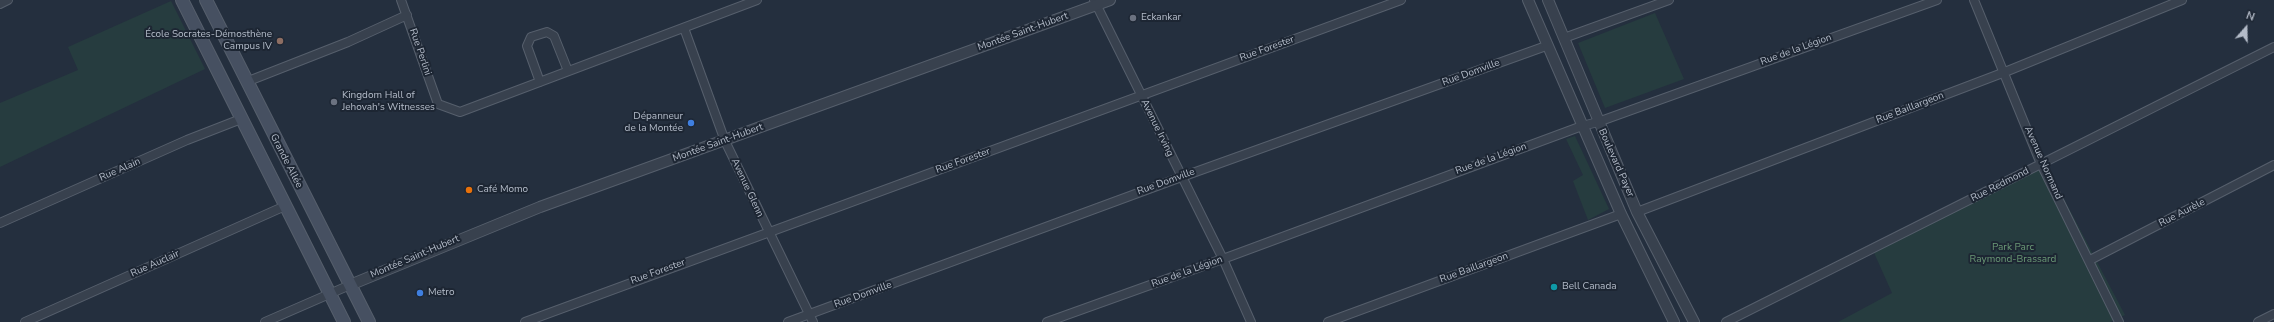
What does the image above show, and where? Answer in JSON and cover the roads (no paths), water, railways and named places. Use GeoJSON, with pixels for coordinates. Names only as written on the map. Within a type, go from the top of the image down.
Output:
{"type":"FeatureCollection","features":[{"type":"Feature","properties":{"kind":"main road","name":"Grande Allée"},"geometry":{"type":"LineString","coordinates":[[182,0],[344,322]]}},
{"type":"Feature","properties":{"kind":"main road","name":"Grande Allée"},"geometry":{"type":"LineString","coordinates":[[206,0],[246,82],[369,322]]}},
{"type":"Feature","properties":{"kind":"street"},"geometry":{"type":"LineString","coordinates":[[0,4],[8,0]]}},
{"type":"Feature","properties":{"kind":"street"},"geometry":{"type":"LineString","coordinates":[[401,0],[407,15]]}},
{"type":"Feature","properties":{"kind":"street","name":"Rue Perlini"},"geometry":{"type":"LineString","coordinates":[[246,82],[348,42],[407,15],[438,104],[460,112],[757,0]]}},
{"type":"Feature","properties":{"kind":"street","name":"Montée Saint-Hubert"},"geometry":{"type":"LineString","coordinates":[[265,322],[350,285],[533,210],[725,141],[1095,3],[1110,0]]}},
{"type":"Feature","properties":{"kind":"street","name":"Rue Forester"},"geometry":{"type":"LineString","coordinates":[[525,322],[1401,0]]}},
{"type":"Feature","properties":{"kind":"street","name":"Boulevard Payer"},"geometry":{"type":"LineString","coordinates":[[1528,0],[1546,46],[1621,214],[1674,322]]}},
{"type":"Feature","properties":{"kind":"street","name":"Boulevard Payer"},"geometry":{"type":"LineString","coordinates":[[1548,0],[1637,212],[1694,322]]}},
{"type":"Feature","properties":{"kind":"street"},"geometry":{"type":"LineString","coordinates":[[1564,38],[1669,0]]}},
{"type":"Feature","properties":{"kind":"street","name":"Rue de la Légion"},"geometry":{"type":"LineString","coordinates":[[1047,322],[1223,259],[1582,126],[1598,122],[1936,0]]}},
{"type":"Feature","properties":{"kind":"street","name":"Avenue Normand"},"geometry":{"type":"LineString","coordinates":[[1974,0],[2005,72],[2041,164],[2090,260],[2119,322]]}},
{"type":"Feature","properties":{"kind":"street","name":"Rue Baillargeon"},"geometry":{"type":"LineString","coordinates":[[1637,212],[2005,72],[2182,0]]}},
{"type":"Feature","properties":{"kind":"street","name":"Avenue Irving"},"geometry":{"type":"LineString","coordinates":[[1095,3],[1223,259],[1251,322]]}},
{"type":"Feature","properties":{"kind":"street","name":"Avenue Glenn"},"geometry":{"type":"LineString","coordinates":[[684,28],[725,141],[767,232],[811,318]]}},
{"type":"Feature","properties":{"kind":"street"},"geometry":{"type":"LineString","coordinates":[[540,82],[527,46],[531,37],[547,32],[554,36],[568,72]]}},
{"type":"Feature","properties":{"kind":"street","name":"Rue Domville"},"geometry":{"type":"LineString","coordinates":[[788,322],[811,318],[1181,177],[1546,46]]}},
{"type":"Feature","properties":{"kind":"street","name":"Rue Redmond"},"geometry":{"type":"LineString","coordinates":[[1726,322],[2274,47]]}},
{"type":"Feature","properties":{"kind":"street","name":"Rue Alain"},"geometry":{"type":"LineString","coordinates":[[0,223],[187,140],[241,119]]}},
{"type":"Feature","properties":{"kind":"street","name":"Rue Aurèle"},"geometry":{"type":"LineString","coordinates":[[2090,260],[2274,165]]}},
{"type":"Feature","properties":{"kind":"street","name":"Rue Auclair"},"geometry":{"type":"LineString","coordinates":[[25,322],[285,206]]}},
{"type":"Feature","properties":{"kind":"street","name":"Rue Baillargeon"},"geometry":{"type":"LineString","coordinates":[[1328,322],[1621,214]]}},
{"type":"Feature","properties":{"kind":"street"},"geometry":{"type":"LineString","coordinates":[[2258,322],[2274,314]]}},
{"type":"Feature","properties":{"kind":"place","name":"Eckankar"},"geometry":{"type":"Point","coordinates":[1133,18]}},
{"type":"Feature","properties":{"kind":"place","name":"École Socrates-Démosthène Campus IV"},"geometry":{"type":"Point","coordinates":[280,41]}},
{"type":"Feature","properties":{"kind":"place","name":"Kingdom Hall of Jehovah's Witnesses"},"geometry":{"type":"Point","coordinates":[334,102]}},
{"type":"Feature","properties":{"kind":"place","name":"Dépanneur de la Montée"},"geometry":{"type":"Point","coordinates":[691,123]}},
{"type":"Feature","properties":{"kind":"place","name":"Café Momo"},"geometry":{"type":"Point","coordinates":[469,190]}},
{"type":"Feature","properties":{"kind":"place","name":"Bell Canada"},"geometry":{"type":"Point","coordinates":[1554,287]}},
{"type":"Feature","properties":{"kind":"place","name":"Metro"},"geometry":{"type":"Point","coordinates":[420,293]}},
{"type":"Feature","properties":{"kind":"park label","name":"Park Parc Raymond-Brassard"},"geometry":{"type":"Point","coordinates":[2013,254]}}]}
